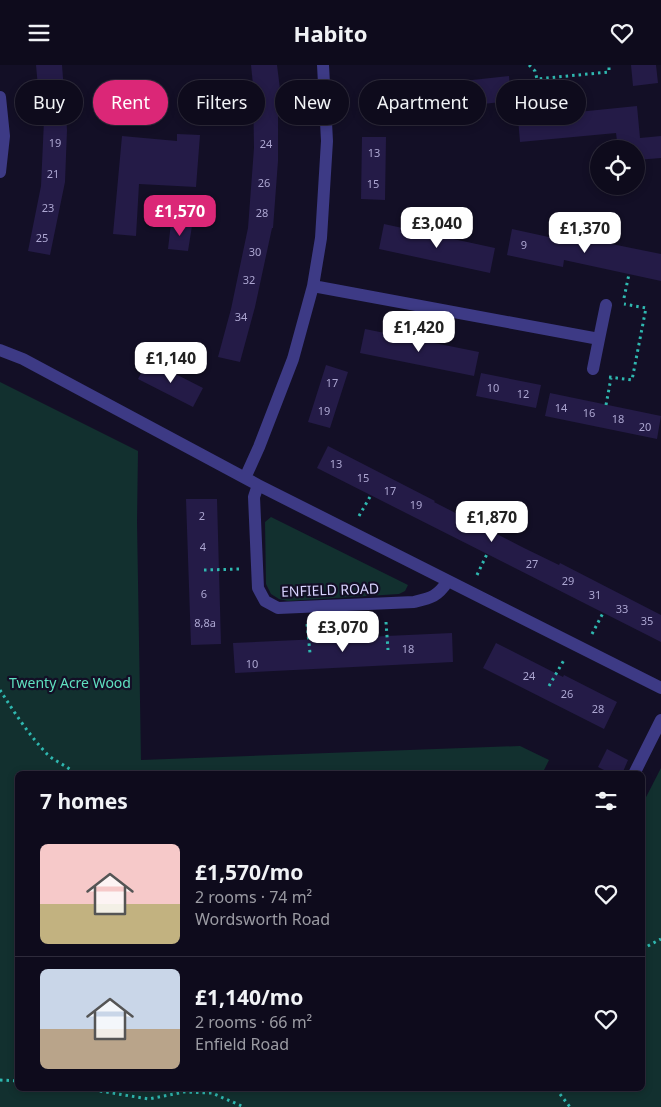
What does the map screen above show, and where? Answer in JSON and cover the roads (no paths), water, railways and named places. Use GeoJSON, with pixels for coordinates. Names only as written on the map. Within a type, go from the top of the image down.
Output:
{"type":"FeatureCollection","features":[{"type":"Feature","properties":{"kind":"street"},"geometry":{"type":"LineString","coordinates":[[245,478],[293,359],[313,286],[321,238],[327,141],[324,65]]}},
{"type":"Feature","properties":{"kind":"street"},"geometry":{"type":"LineString","coordinates":[[0,97],[4,136],[0,172]]}},
{"type":"Feature","properties":{"kind":"street"},"geometry":{"type":"LineString","coordinates":[[313,286],[599,339]]}},
{"type":"Feature","properties":{"kind":"street"},"geometry":{"type":"LineString","coordinates":[[593,369],[606,305]]}},
{"type":"Feature","properties":{"kind":"street"},"geometry":{"type":"LineString","coordinates":[[0,351],[23,359],[258,485],[661,688]]}},
{"type":"Feature","properties":{"kind":"street","name":"ENFIELD ROAD"},"geometry":{"type":"LineString","coordinates":[[258,485],[254,497],[258,588],[265,601],[278,608],[414,602],[432,597],[442,591],[448,581]]}},
{"type":"Feature","properties":{"kind":"street"},"geometry":{"type":"LineString","coordinates":[[636,771],[661,720]]}},
{"type":"Feature","properties":{"kind":"park label","name":"Twenty Acre Wood"},"geometry":{"type":"Point","coordinates":[70,683]}}]}
